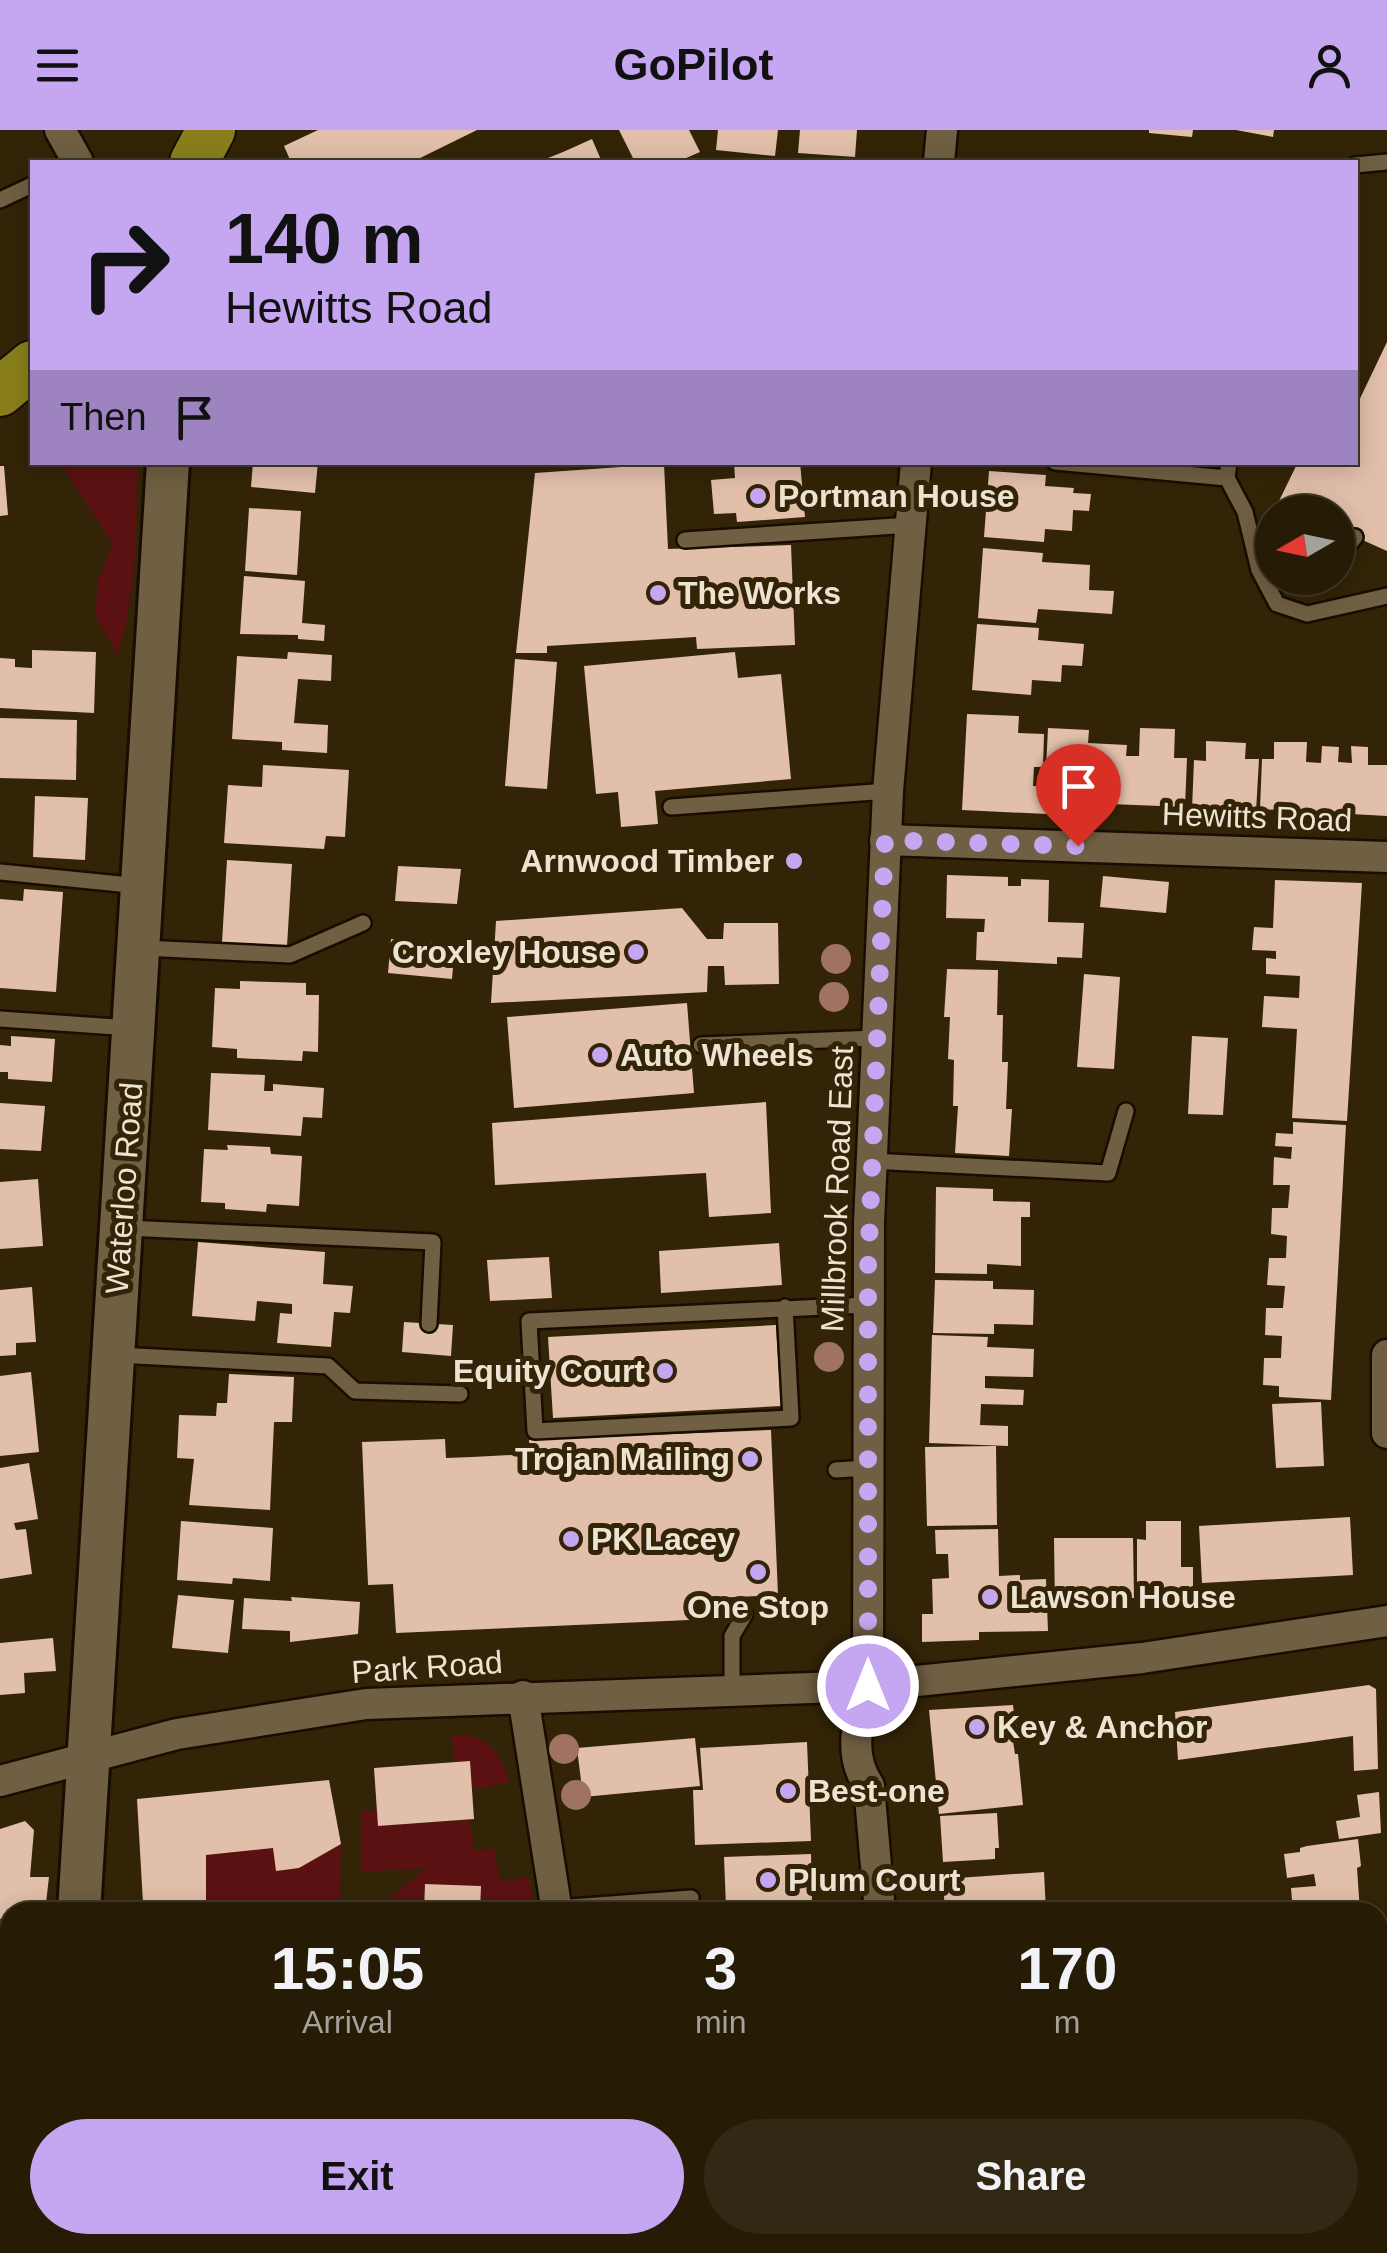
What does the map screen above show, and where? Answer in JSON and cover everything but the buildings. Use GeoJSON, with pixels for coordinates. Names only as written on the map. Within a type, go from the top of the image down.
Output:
{"type":"FeatureCollection","features":[{"type":"Feature","properties":{"kind":"main road"},"geometry":{"type":"LineString","coordinates":[[195,160],[212,130]]}},
{"type":"Feature","properties":{"kind":"main road"},"geometry":{"type":"LineString","coordinates":[[0,392],[30,367]]}},
{"type":"Feature","properties":{"kind":"street"},"geometry":{"type":"LineString","coordinates":[[60,130],[75,160]]}},
{"type":"Feature","properties":{"kind":"street"},"geometry":{"type":"LineString","coordinates":[[938,160],[942,130]]}},
{"type":"Feature","properties":{"kind":"street","name":"Waterloo Road"},"geometry":{"type":"LineString","coordinates":[[79,1902],[168,465]]}},
{"type":"Feature","properties":{"kind":"street","name":"Millbrook Road East"},"geometry":{"type":"LineString","coordinates":[[879,1902],[869,1786],[858,1770],[854,1736],[868,1686],[867,1306],[885,840],[916,465]]}},
{"type":"Feature","properties":{"kind":"street","name":"Hewitts Road"},"geometry":{"type":"LineString","coordinates":[[885,840],[1387,857]]}},
{"type":"Feature","properties":{"kind":"street"},"geometry":{"type":"LineString","coordinates":[[1387,1355],[1387,1433]]}},
{"type":"Feature","properties":{"kind":"street","name":"Park Road"},"geometry":{"type":"LineString","coordinates":[[0,1781],[195,1731],[366,1704],[868,1686],[1142,1658],[1387,1621]]}},
{"type":"Feature","properties":{"kind":"street"},"geometry":{"type":"LineString","coordinates":[[522,1696],[556,1902]]}},
{"type":"Feature","properties":{"kind":"lane"},"geometry":{"type":"LineString","coordinates":[[1358,164],[1387,162]]}},
{"type":"Feature","properties":{"kind":"lane"},"geometry":{"type":"LineString","coordinates":[[0,200],[30,186]]}},
{"type":"Feature","properties":{"kind":"lane"},"geometry":{"type":"LineString","coordinates":[[1120,465],[1228,470],[1255,542]]}},
{"type":"Feature","properties":{"kind":"lane"},"geometry":{"type":"LineString","coordinates":[[685,540],[911,525]]}},
{"type":"Feature","properties":{"kind":"lane"},"geometry":{"type":"LineString","coordinates":[[1274,595],[1277,604],[1307,614],[1387,596]]}},
{"type":"Feature","properties":{"kind":"lane"},"geometry":{"type":"LineString","coordinates":[[671,807],[888,791]]}},
{"type":"Feature","properties":{"kind":"lane"},"geometry":{"type":"LineString","coordinates":[[0,872],[143,886]]}},
{"type":"Feature","properties":{"kind":"lane"},"geometry":{"type":"LineString","coordinates":[[139,948],[290,955],[362,923]]}},
{"type":"Feature","properties":{"kind":"lane"},"geometry":{"type":"LineString","coordinates":[[0,1019],[134,1028]]}},
{"type":"Feature","properties":{"kind":"lane"},"geometry":{"type":"LineString","coordinates":[[701,1044],[876,1038]]}},
{"type":"Feature","properties":{"kind":"lane"},"geometry":{"type":"LineString","coordinates":[[872,1161],[1108,1172],[1126,1110]]}},
{"type":"Feature","properties":{"kind":"lane"},"geometry":{"type":"LineString","coordinates":[[121,1228],[433,1242],[428,1324]]}},
{"type":"Feature","properties":{"kind":"lane"},"geometry":{"type":"LineString","coordinates":[[785,1307],[791,1418],[535,1431],[529,1321],[785,1307],[867,1306]]}},
{"type":"Feature","properties":{"kind":"lane"},"geometry":{"type":"LineString","coordinates":[[112,1354],[328,1366],[355,1391],[460,1394]]}},
{"type":"Feature","properties":{"kind":"lane"},"geometry":{"type":"LineString","coordinates":[[836,1470],[868,1468]]}},
{"type":"Feature","properties":{"kind":"lane"},"geometry":{"type":"LineString","coordinates":[[732,1690],[732,1636],[745,1614]]}},
{"type":"Feature","properties":{"kind":"lane"},"geometry":{"type":"LineString","coordinates":[[646,1902],[691,1898]]}},
{"type":"Feature","properties":{"kind":"shaded area"},"geometry":{"type":"Polygon","coordinates":[[[61,465],[137,465],[132,584],[118,656],[95,615],[98,581],[113,544],[61,465]]]}},
{"type":"Feature","properties":{"kind":"shaded area"},"geometry":{"type":"Polygon","coordinates":[[[469,1735],[496,1752],[510,1782],[472,1786],[470,1761],[454,1762],[452,1736],[469,1735]]]}},
{"type":"Feature","properties":{"kind":"shaded area"},"geometry":{"type":"Polygon","coordinates":[[[362,1811],[377,1811],[379,1826],[469,1820],[475,1851],[494,1849],[500,1881],[529,1877],[533,1902],[480,1902],[480,1886],[426,1884],[425,1902],[388,1902],[427,1868],[362,1872],[362,1811]]]}},
{"type":"Feature","properties":{"kind":"shaded area"},"geometry":{"type":"Polygon","coordinates":[[[341,1844],[340,1902],[206,1902],[206,1855],[273,1848],[277,1871],[299,1868],[341,1844]]]}},
{"type":"Feature","properties":{"kind":"place","name":"Portman House"},"geometry":{"type":"Point","coordinates":[758,496]}},
{"type":"Feature","properties":{"kind":"place","name":"The Works"},"geometry":{"type":"Point","coordinates":[658,593]}},
{"type":"Feature","properties":{"kind":"place","name":"Arnwood Timber"},"geometry":{"type":"Point","coordinates":[794,861]}},
{"type":"Feature","properties":{"kind":"place","name":"Croxley House"},"geometry":{"type":"Point","coordinates":[636,952]}},
{"type":"Feature","properties":{"kind":"place","name":"Auto Wheels"},"geometry":{"type":"Point","coordinates":[600,1055]}},
{"type":"Feature","properties":{"kind":"place","name":"Equity Court"},"geometry":{"type":"Point","coordinates":[665,1371]}},
{"type":"Feature","properties":{"kind":"place","name":"Trojan Mailing"},"geometry":{"type":"Point","coordinates":[750,1459]}},
{"type":"Feature","properties":{"kind":"place","name":"PK Lacey"},"geometry":{"type":"Point","coordinates":[571,1539]}},
{"type":"Feature","properties":{"kind":"place","name":"One Stop"},"geometry":{"type":"Point","coordinates":[758,1572]}},
{"type":"Feature","properties":{"kind":"place","name":"Lawson House"},"geometry":{"type":"Point","coordinates":[990,1597]}},
{"type":"Feature","properties":{"kind":"place","name":"Key & Anchor"},"geometry":{"type":"Point","coordinates":[977,1727]}},
{"type":"Feature","properties":{"kind":"place","name":"Best-one"},"geometry":{"type":"Point","coordinates":[788,1791]}},
{"type":"Feature","properties":{"kind":"place","name":"Plum Court"},"geometry":{"type":"Point","coordinates":[768,1880]}},
{"type":"Feature","properties":{"kind":"route"},"geometry":{"type":"LineString","coordinates":[[868,1686],[868,1269],[885,840],[1078,846]]}}]}
